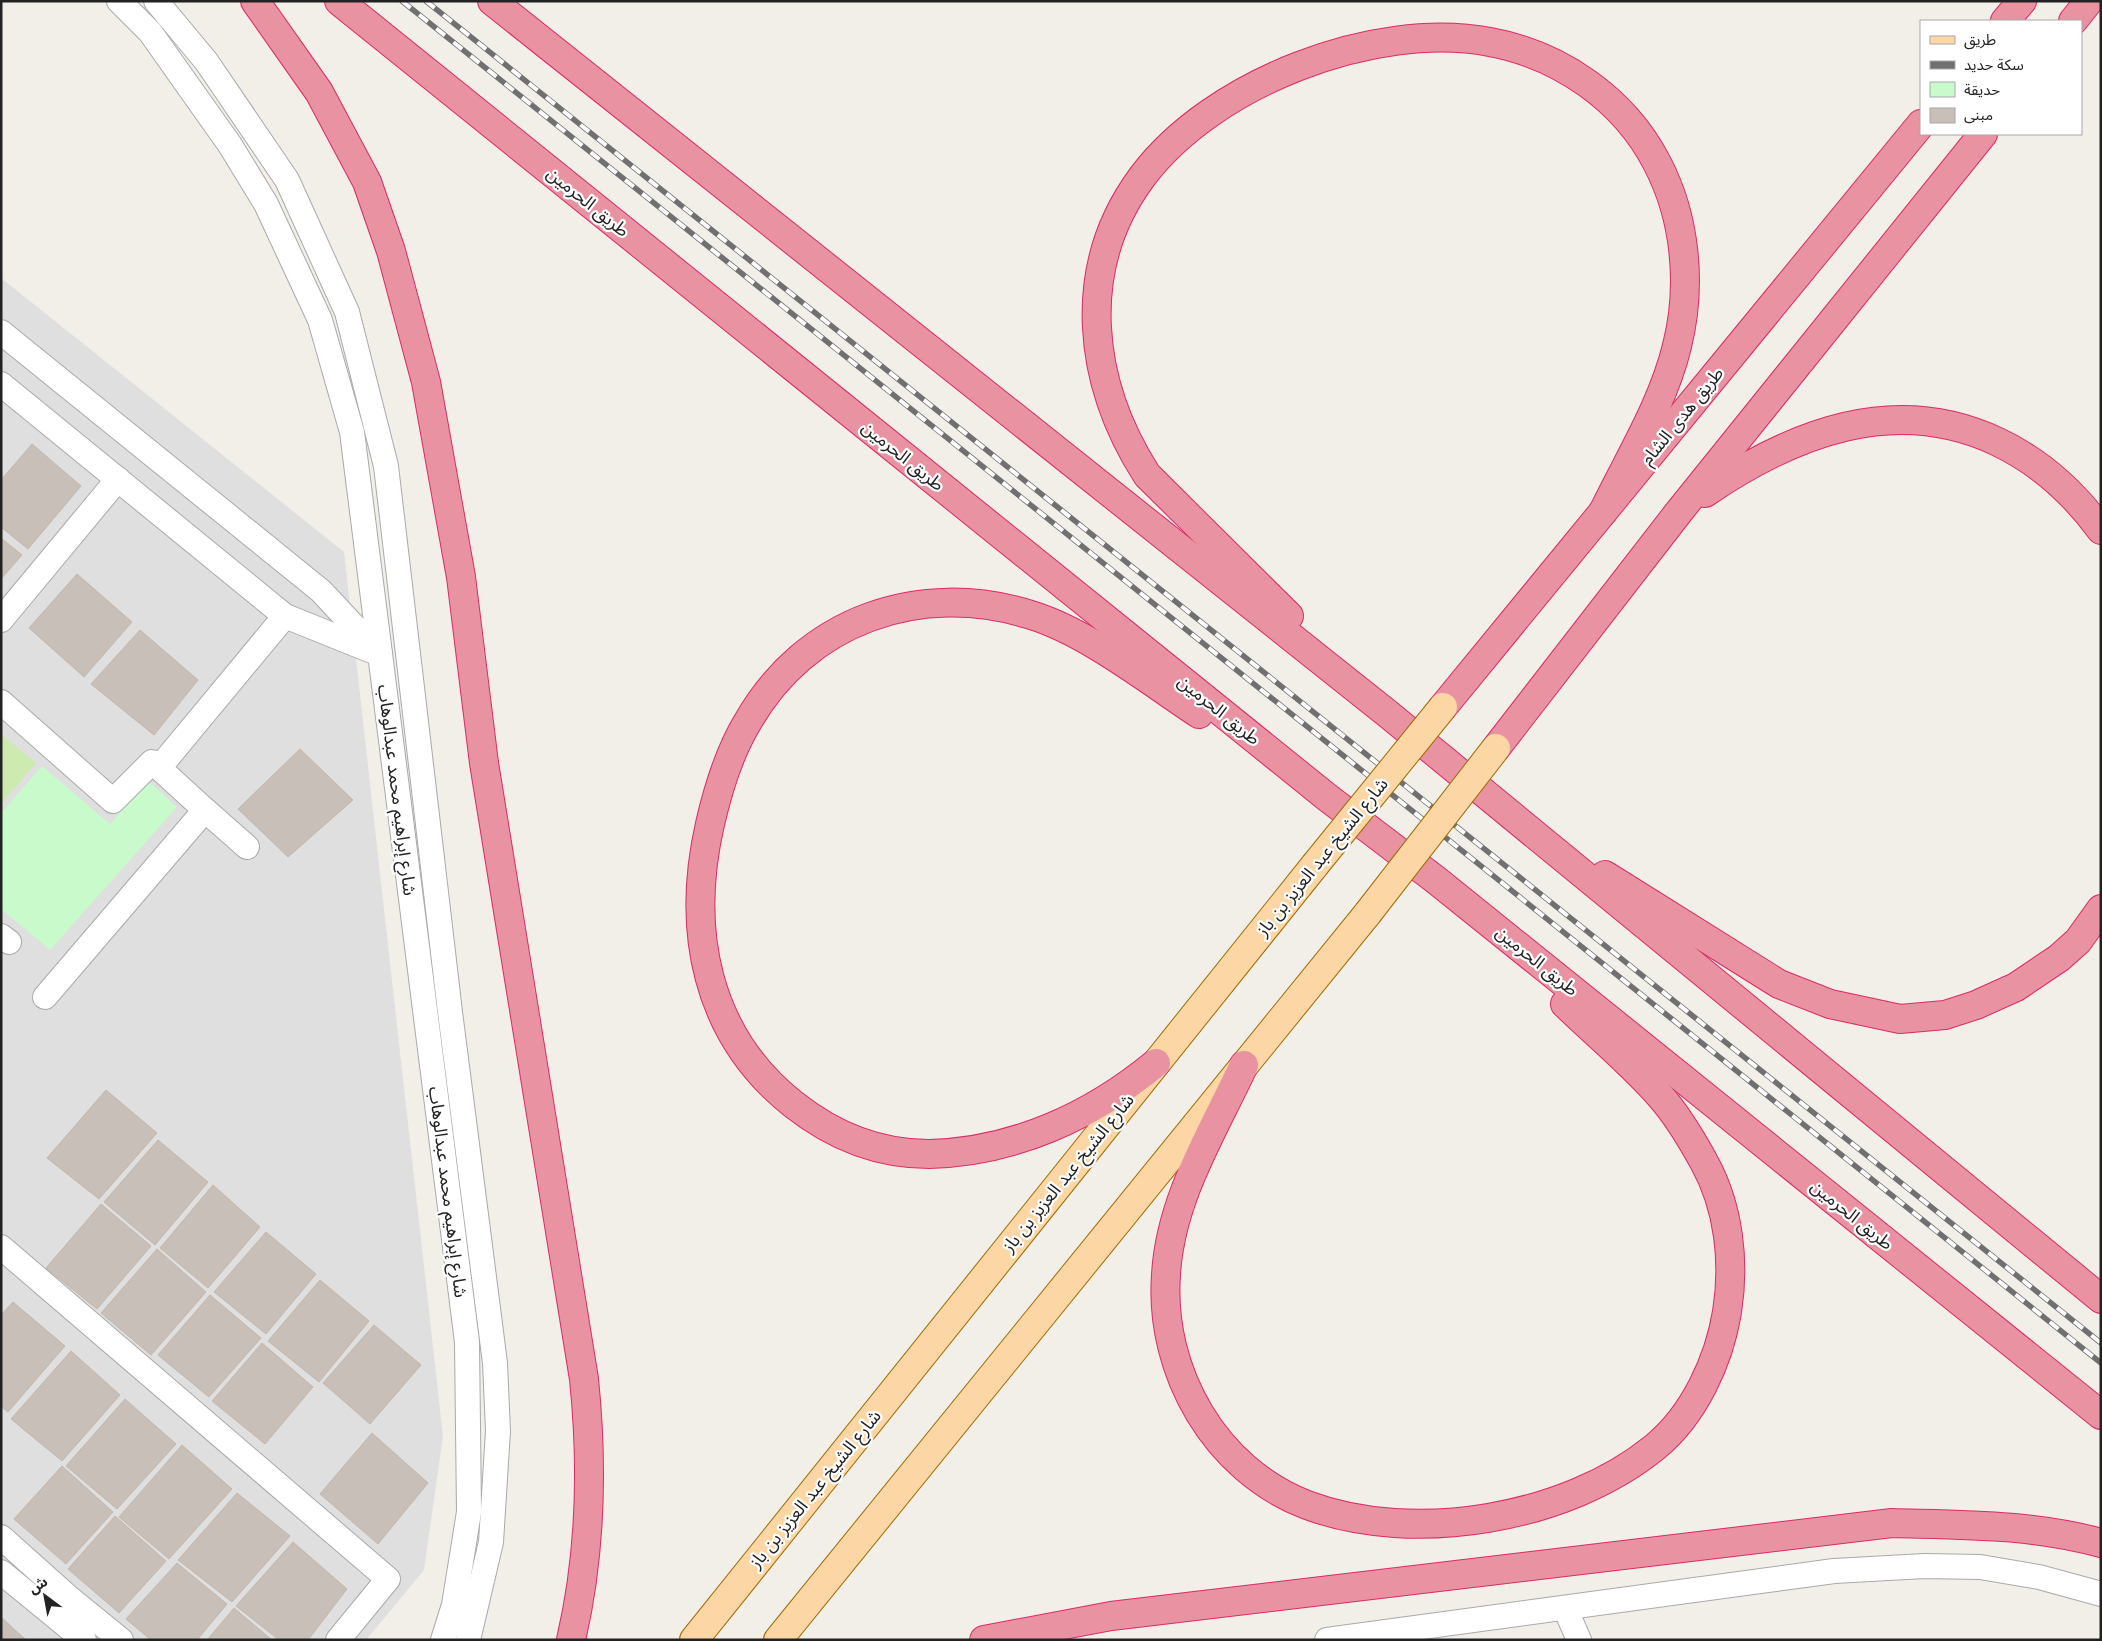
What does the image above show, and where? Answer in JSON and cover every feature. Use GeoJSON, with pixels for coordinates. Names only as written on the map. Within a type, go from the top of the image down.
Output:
{"type":"FeatureCollection","features":[{"type":"Feature","properties":{"kind":"highway"},"geometry":{"type":"LineString","coordinates":[[255,1],[319,92],[367,182],[391,251],[426,382],[461,577],[484,763],[584,1379],[590,1457],[590,1495],[583,1576],[571,1640]]}},
{"type":"Feature","properties":{"kind":"highway","name":"طريق الحرمين"},"geometry":{"type":"LineString","coordinates":[[339,1],[1328,798],[1436,880],[2101,1415]]}},
{"type":"Feature","properties":{"kind":"highway"},"geometry":{"type":"LineString","coordinates":[[492,1],[1388,714],[1505,812],[2101,1299]]}},
{"type":"Feature","properties":{"kind":"highway"},"geometry":{"type":"LineString","coordinates":[[2006,20],[2022,1]]}},
{"type":"Feature","properties":{"kind":"highway"},"geometry":{"type":"LineString","coordinates":[[2074,20],[2089,1]]}},
{"type":"Feature","properties":{"kind":"highway"},"geometry":{"type":"LineString","coordinates":[[1388,714],[1147,475],[1130,447],[1113,410],[1106,387],[1097,340],[1096,302],[1099,272],[1107,247],[1128,200],[1142,178],[1168,148],[1211,112],[1235,96],[1277,75],[1312,61],[1343,52],[1407,40],[1464,39],[1511,47],[1559,66],[1603,95],[1639,132],[1664,175],[1678,222],[1685,271],[1682,320],[1670,370],[1603,512]]}},
{"type":"Feature","properties":{"kind":"highway","name":"طريق هدى الشام"},"geometry":{"type":"LineString","coordinates":[[1443,707],[1920,125]]}},
{"type":"Feature","properties":{"kind":"highway"},"geometry":{"type":"LineString","coordinates":[[1496,748],[1678,513],[1981,135]]}},
{"type":"Feature","properties":{"kind":"highway"},"geometry":{"type":"LineString","coordinates":[[1678,513],[1731,475],[1788,446],[1859,423],[1912,419],[1964,428],[2009,448],[2052,477],[2072,495],[2101,530]]}},
{"type":"Feature","properties":{"kind":"highway"},"geometry":{"type":"LineString","coordinates":[[1156,1063],[1111,1097],[1062,1123],[1010,1142],[950,1152],[900,1152],[859,1143],[822,1125],[784,1097],[752,1064],[738,1045],[722,1015],[707,970],[701,922],[703,866],[713,810],[737,741],[759,703],[773,685],[805,654],[824,640],[862,619],[895,608],[923,604],[969,603],[992,605],[1034,616],[1071,631],[1328,798]]}},
{"type":"Feature","properties":{"kind":"highway"},"geometry":{"type":"LineString","coordinates":[[1505,812],[1779,984],[1830,1004],[1884,1017],[1917,1019],[1934,1017],[1976,1005],[2010,990],[2038,974],[2078,941],[2101,909]]}},
{"type":"Feature","properties":{"kind":"highway"},"geometry":{"type":"LineString","coordinates":[[1244,1065],[1181,1201],[1170,1242],[1165,1276],[1168,1328],[1183,1380],[1210,1429],[1242,1464],[1284,1494],[1306,1505],[1335,1513],[1392,1523],[1451,1523],[1506,1514],[1560,1498],[1610,1475],[1656,1446],[1678,1422],[1700,1390],[1711,1368],[1726,1323],[1731,1275],[1730,1251],[1727,1227],[1714,1182],[1704,1161],[1663,1098],[1436,880]]}},
{"type":"Feature","properties":{"kind":"highway"},"geometry":{"type":"LineString","coordinates":[[984,1640],[1040,1627],[1111,1616],[1892,1523],[1960,1525],[2062,1532],[2101,1543]]}},
{"type":"Feature","properties":{"kind":"main road","name":"شارع الشيخ عبد العزيز بن باز"},"geometry":{"type":"LineString","coordinates":[[694,1640],[1443,707]]}},
{"type":"Feature","properties":{"kind":"main road"},"geometry":{"type":"LineString","coordinates":[[778,1640],[1368,913],[1496,748]]}},
{"type":"Feature","properties":{"kind":"street","name":"شارع إبراهيم محمد عبدالوهاب"},"geometry":{"type":"LineString","coordinates":[[119,1],[150,32],[230,145],[266,204],[320,320],[352,432],[467,1342],[469,1512],[454,1605],[442,1640]]}},
{"type":"Feature","properties":{"kind":"street"},"geometry":{"type":"LineString","coordinates":[[156,1],[206,61],[286,180],[347,312],[386,466],[450,1012],[495,1362],[498,1431],[491,1542],[468,1640]]}},
{"type":"Feature","properties":{"kind":"street"},"geometry":{"type":"LineString","coordinates":[[1,332],[321,591],[380,654]]}},
{"type":"Feature","properties":{"kind":"street"},"geometry":{"type":"LineString","coordinates":[[1,384],[285,616],[380,654]]}},
{"type":"Feature","properties":{"kind":"street"},"geometry":{"type":"LineString","coordinates":[[1,620],[118,479]]}},
{"type":"Feature","properties":{"kind":"street"},"geometry":{"type":"LineString","coordinates":[[158,768],[285,616]]}},
{"type":"Feature","properties":{"kind":"street"},"geometry":{"type":"LineString","coordinates":[[1,702],[113,801],[152,762],[247,847]]}},
{"type":"Feature","properties":{"kind":"street"},"geometry":{"type":"LineString","coordinates":[[45,997],[205,810]]}},
{"type":"Feature","properties":{"kind":"street"},"geometry":{"type":"LineString","coordinates":[[1,1247],[388,1579],[338,1640]]}},
{"type":"Feature","properties":{"kind":"street"},"geometry":{"type":"LineString","coordinates":[[1,1537],[67,1596],[121,1640]]}},
{"type":"Feature","properties":{"kind":"street"},"geometry":{"type":"LineString","coordinates":[[1327,1640],[1834,1572],[1925,1566],[1980,1567],[2039,1577],[2101,1594]]}},
{"type":"Feature","properties":{"kind":"street"},"geometry":{"type":"LineString","coordinates":[[1,1572],[84,1640]]}},
{"type":"Feature","properties":{"kind":"street"},"geometry":{"type":"LineString","coordinates":[[1565,1608],[1578,1639]]}},
{"type":"Feature","properties":{"kind":"shaded area"},"geometry":{"type":"Polygon","coordinates":[[[1,278],[344,552],[443,1436],[424,1570],[366,1640],[1,1640],[1,278]]]}},
{"type":"Feature","properties":{"kind":"green space"},"geometry":{"type":"Polygon","coordinates":[[[1,734],[36,763],[1,804],[1,734]]]}},
{"type":"Feature","properties":{"kind":"green space"},"geometry":{"type":"Polygon","coordinates":[[[42,766],[110,824],[147,780],[177,807],[50,950],[1,909],[1,813],[42,766]]]}},
{"type":"Feature","properties":{"kind":"building"},"geometry":{"type":"Polygon","coordinates":[[[32,444],[81,486],[28,549],[1,527],[1,480],[32,444]]]}},
{"type":"Feature","properties":{"kind":"building"},"geometry":{"type":"Polygon","coordinates":[[[1,538],[22,555],[1,579],[1,538]]]}},
{"type":"Feature","properties":{"kind":"building"},"geometry":{"type":"Polygon","coordinates":[[[77,574],[132,622],[84,677],[29,628],[77,574]]]}},
{"type":"Feature","properties":{"kind":"building"},"geometry":{"type":"Polygon","coordinates":[[[140,630],[198,680],[154,735],[91,684],[140,630]]]}},
{"type":"Feature","properties":{"kind":"building"},"geometry":{"type":"Polygon","coordinates":[[[300,749],[353,800],[288,857],[238,809],[300,749]]]}},
{"type":"Feature","properties":{"kind":"building"},"geometry":{"type":"Polygon","coordinates":[[[106,1090],[157,1133],[99,1199],[47,1158],[106,1090]]]}},
{"type":"Feature","properties":{"kind":"building"},"geometry":{"type":"Polygon","coordinates":[[[158,1140],[208,1182],[155,1245],[104,1202],[158,1140]]]}},
{"type":"Feature","properties":{"kind":"building"},"geometry":{"type":"Polygon","coordinates":[[[213,1185],[260,1227],[208,1288],[160,1248],[213,1185]]]}},
{"type":"Feature","properties":{"kind":"building"},"geometry":{"type":"Polygon","coordinates":[[[101,1204],[151,1246],[97,1309],[46,1268],[101,1204]]]}},
{"type":"Feature","properties":{"kind":"building"},"geometry":{"type":"Polygon","coordinates":[[[266,1232],[316,1274],[266,1334],[214,1292],[266,1232]]]}},
{"type":"Feature","properties":{"kind":"building"},"geometry":{"type":"Polygon","coordinates":[[[157,1249],[206,1292],[151,1355],[101,1313],[157,1249]]]}},
{"type":"Feature","properties":{"kind":"building"},"geometry":{"type":"Polygon","coordinates":[[[320,1280],[369,1321],[319,1382],[268,1341],[320,1280]]]}},
{"type":"Feature","properties":{"kind":"building"},"geometry":{"type":"Polygon","coordinates":[[[210,1295],[261,1338],[209,1397],[158,1355],[210,1295]]]}},
{"type":"Feature","properties":{"kind":"building"},"geometry":{"type":"Polygon","coordinates":[[[13,1302],[65,1346],[8,1412],[1,1406],[1,1315],[13,1302]]]}},
{"type":"Feature","properties":{"kind":"building"},"geometry":{"type":"Polygon","coordinates":[[[374,1325],[421,1365],[370,1424],[323,1383],[374,1325]]]}},
{"type":"Feature","properties":{"kind":"building"},"geometry":{"type":"Polygon","coordinates":[[[262,1343],[313,1387],[265,1444],[212,1401],[262,1343]]]}},
{"type":"Feature","properties":{"kind":"building"},"geometry":{"type":"Polygon","coordinates":[[[71,1351],[120,1395],[62,1461],[11,1419],[71,1351]]]}},
{"type":"Feature","properties":{"kind":"building"},"geometry":{"type":"Polygon","coordinates":[[[125,1399],[176,1444],[117,1509],[66,1466],[125,1399]]]}},
{"type":"Feature","properties":{"kind":"building"},"geometry":{"type":"Polygon","coordinates":[[[372,1433],[428,1483],[378,1544],[320,1494],[372,1433]]]}},
{"type":"Feature","properties":{"kind":"building"},"geometry":{"type":"Polygon","coordinates":[[[182,1445],[232,1489],[169,1559],[119,1517],[182,1445]]]}},
{"type":"Feature","properties":{"kind":"building"},"geometry":{"type":"Polygon","coordinates":[[[62,1466],[113,1512],[66,1564],[14,1519],[62,1466]]]}},
{"type":"Feature","properties":{"kind":"building"},"geometry":{"type":"Polygon","coordinates":[[[237,1493],[290,1536],[232,1602],[178,1560],[237,1493]]]}},
{"type":"Feature","properties":{"kind":"building"},"geometry":{"type":"Polygon","coordinates":[[[115,1516],[166,1561],[119,1613],[68,1569],[115,1516]]]}},
{"type":"Feature","properties":{"kind":"building"},"geometry":{"type":"Polygon","coordinates":[[[293,1542],[347,1589],[308,1640],[279,1640],[236,1606],[293,1542]]]}},
{"type":"Feature","properties":{"kind":"building"},"geometry":{"type":"Polygon","coordinates":[[[177,1563],[227,1604],[197,1640],[151,1640],[126,1619],[177,1563]]]}},
{"type":"Feature","properties":{"kind":"building"},"geometry":{"type":"Polygon","coordinates":[[[234,1608],[272,1640],[207,1640],[234,1608]]]}},
{"type":"Feature","properties":{"kind":"building"},"geometry":{"type":"Polygon","coordinates":[[[1,1617],[26,1640],[1,1640],[1,1617]]]}},
{"type":"Feature","properties":{"kind":"railway"},"geometry":{"type":"LineString","coordinates":[[402,1],[2101,1363]]}},
{"type":"Feature","properties":{"kind":"railway"},"geometry":{"type":"LineString","coordinates":[[426,1],[2101,1343]]}}]}
